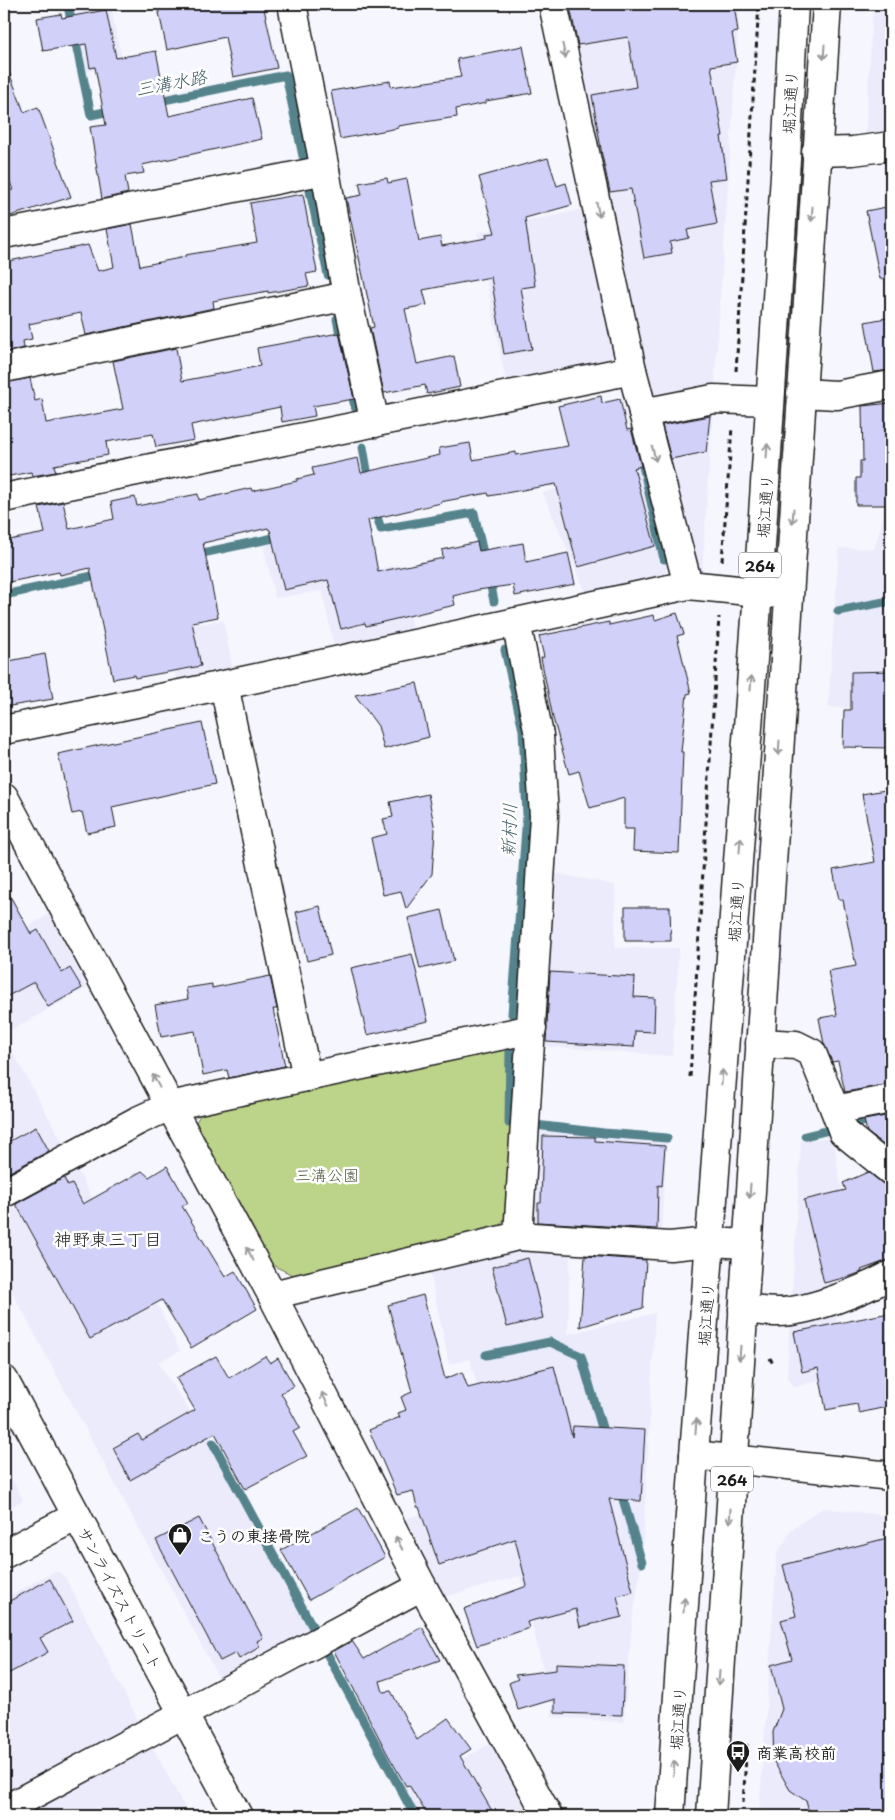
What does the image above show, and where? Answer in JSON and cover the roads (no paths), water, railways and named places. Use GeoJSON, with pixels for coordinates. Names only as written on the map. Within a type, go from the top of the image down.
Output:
{"type":"FeatureCollection","features":[{"type":"Feature","properties":{"kind":"main road"},"geometry":{"type":"LineString","coordinates":[[292,4],[325,170],[347,296],[375,423]]}},
{"type":"Feature","properties":{"kind":"main road"},"geometry":{"type":"LineString","coordinates":[[558,4],[632,370],[688,585]]}},
{"type":"Feature","properties":{"kind":"main road","name":"堀江通り"},"geometry":{"type":"LineString","coordinates":[[670,1816],[694,1455],[758,592],[786,160],[794,4]]}},
{"type":"Feature","properties":{"kind":"main road","name":"堀江通り"},"geometry":{"type":"LineString","coordinates":[[711,1816],[816,152],[827,4]]}},
{"type":"Feature","properties":{"kind":"main road"},"geometry":{"type":"LineString","coordinates":[[816,152],[853,151],[891,146]]}},
{"type":"Feature","properties":{"kind":"main road"},"geometry":{"type":"LineString","coordinates":[[4,234],[325,170]]}},
{"type":"Feature","properties":{"kind":"main road"},"geometry":{"type":"LineString","coordinates":[[4,368],[347,296]]}},
{"type":"Feature","properties":{"kind":"main road"},"geometry":{"type":"LineString","coordinates":[[4,498],[632,370]]}},
{"type":"Feature","properties":{"kind":"main road"},"geometry":{"type":"LineString","coordinates":[[801,393],[837,395],[891,385]]}},
{"type":"Feature","properties":{"kind":"main road"},"geometry":{"type":"LineString","coordinates":[[643,413],[713,398],[770,400]]}},
{"type":"Feature","properties":{"kind":"main road"},"geometry":{"type":"LineString","coordinates":[[4,730],[224,685],[688,585],[788,595]]}},
{"type":"Feature","properties":{"kind":"main road"},"geometry":{"type":"LineString","coordinates":[[516,622],[539,736],[544,816],[518,1236]]}},
{"type":"Feature","properties":{"kind":"main road"},"geometry":{"type":"LineString","coordinates":[[224,685],[307,1077]]}},
{"type":"Feature","properties":{"kind":"main road"},"geometry":{"type":"LineString","coordinates":[[4,797],[272,1295],[422,1586],[548,1816]]}},
{"type":"Feature","properties":{"kind":"main road"},"geometry":{"type":"LineString","coordinates":[[4,1192],[136,1121],[170,1106],[532,1029]]}},
{"type":"Feature","properties":{"kind":"main road"},"geometry":{"type":"LineString","coordinates":[[760,1043],[796,1045],[812,1053],[839,1121],[891,1171]]}},
{"type":"Feature","properties":{"kind":"main road"},"geometry":{"type":"LineString","coordinates":[[839,1121],[891,1099]]}},
{"type":"Feature","properties":{"kind":"main road"},"geometry":{"type":"LineString","coordinates":[[272,1295],[518,1236],[670,1246],[710,1242],[747,1244]]}},
{"type":"Feature","properties":{"kind":"main road"},"geometry":{"type":"LineString","coordinates":[[743,1309],[778,1312],[798,1310],[865,1289],[891,1275]]}},
{"type":"Feature","properties":{"kind":"main road","name":"サンライズストリート"},"geometry":{"type":"LineString","coordinates":[[4,1380],[238,1816]]}},
{"type":"Feature","properties":{"kind":"main road"},"geometry":{"type":"LineString","coordinates":[[694,1455],[891,1476]]}},
{"type":"Feature","properties":{"kind":"main road"},"geometry":{"type":"LineString","coordinates":[[4,1554],[77,1516]]}},
{"type":"Feature","properties":{"kind":"main road"},"geometry":{"type":"LineString","coordinates":[[4,1810],[422,1586]]}},
{"type":"Feature","properties":{"kind":"waterway","name":"三溝水路"},"geometry":{"type":"LineString","coordinates":[[68,6],[91,115],[114,110]]}},
{"type":"Feature","properties":{"kind":"waterway","name":"三溝水路"},"geometry":{"type":"LineString","coordinates":[[154,102],[286,75],[303,156]]}},
{"type":"Feature","properties":{"kind":"waterway","name":"三溝水路"},"geometry":{"type":"LineString","coordinates":[[310,191],[328,275]]}},
{"type":"Feature","properties":{"kind":"waterway","name":"三溝水路"},"geometry":{"type":"LineString","coordinates":[[337,319],[348,375]]}},
{"type":"Feature","properties":{"kind":"waterway","name":"三溝水路"},"geometry":{"type":"LineString","coordinates":[[351,388],[355,407]]}},
{"type":"Feature","properties":{"kind":"waterway","name":"三溝水路"},"geometry":{"type":"LineString","coordinates":[[363,447],[369,482]]}},
{"type":"Feature","properties":{"kind":"waterway"},"geometry":{"type":"LineString","coordinates":[[643,466],[664,559]]}},
{"type":"Feature","properties":{"kind":"waterway","name":"新村川"},"geometry":{"type":"LineString","coordinates":[[374,507],[381,529],[474,513],[485,562]]}},
{"type":"Feature","properties":{"kind":"waterway"},"geometry":{"type":"LineString","coordinates":[[193,555],[283,536]]}},
{"type":"Feature","properties":{"kind":"waterway"},"geometry":{"type":"LineString","coordinates":[[4,595],[102,574]]}},
{"type":"Feature","properties":{"kind":"waterway","name":"新村川"},"geometry":{"type":"LineString","coordinates":[[489,577],[494,601]]}},
{"type":"Feature","properties":{"kind":"waterway"},"geometry":{"type":"LineString","coordinates":[[838,611],[884,602],[891,603]]}},
{"type":"Feature","properties":{"kind":"waterway","name":"新村川"},"geometry":{"type":"LineString","coordinates":[[505,650],[523,730],[527,815],[512,1014]]}},
{"type":"Feature","properties":{"kind":"waterway","name":"新村川"},"geometry":{"type":"LineString","coordinates":[[509,1123],[510,1048]]}},
{"type":"Feature","properties":{"kind":"waterway","name":"新村川"},"geometry":{"type":"LineString","coordinates":[[805,1136],[891,1115]]}},
{"type":"Feature","properties":{"kind":"waterway","name":"新村川"},"geometry":{"type":"LineString","coordinates":[[535,1125],[667,1138]]}},
{"type":"Feature","properties":{"kind":"waterway"},"geometry":{"type":"LineString","coordinates":[[486,1355],[550,1342],[581,1356],[605,1438]]}},
{"type":"Feature","properties":{"kind":"waterway"},"geometry":{"type":"LineString","coordinates":[[213,1443],[415,1816]]}},
{"type":"Feature","properties":{"kind":"waterway"},"geometry":{"type":"LineString","coordinates":[[620,1489],[642,1563]]}},
{"type":"Feature","properties":{"kind":"place","name":"こうの東接骨院"},"geometry":{"type":"Point","coordinates":[180,1556]}},
{"type":"Feature","properties":{"kind":"place","name":"商業高校前"},"geometry":{"type":"Point","coordinates":[738,1773]}},
{"type":"Feature","properties":{"kind":"district","name":"神野東三丁目"},"geometry":{"type":"Point","coordinates":[108,1238]}},
{"type":"Feature","properties":{"kind":"park label","name":"三溝公園"},"geometry":{"type":"Point","coordinates":[327,1174]}}]}
